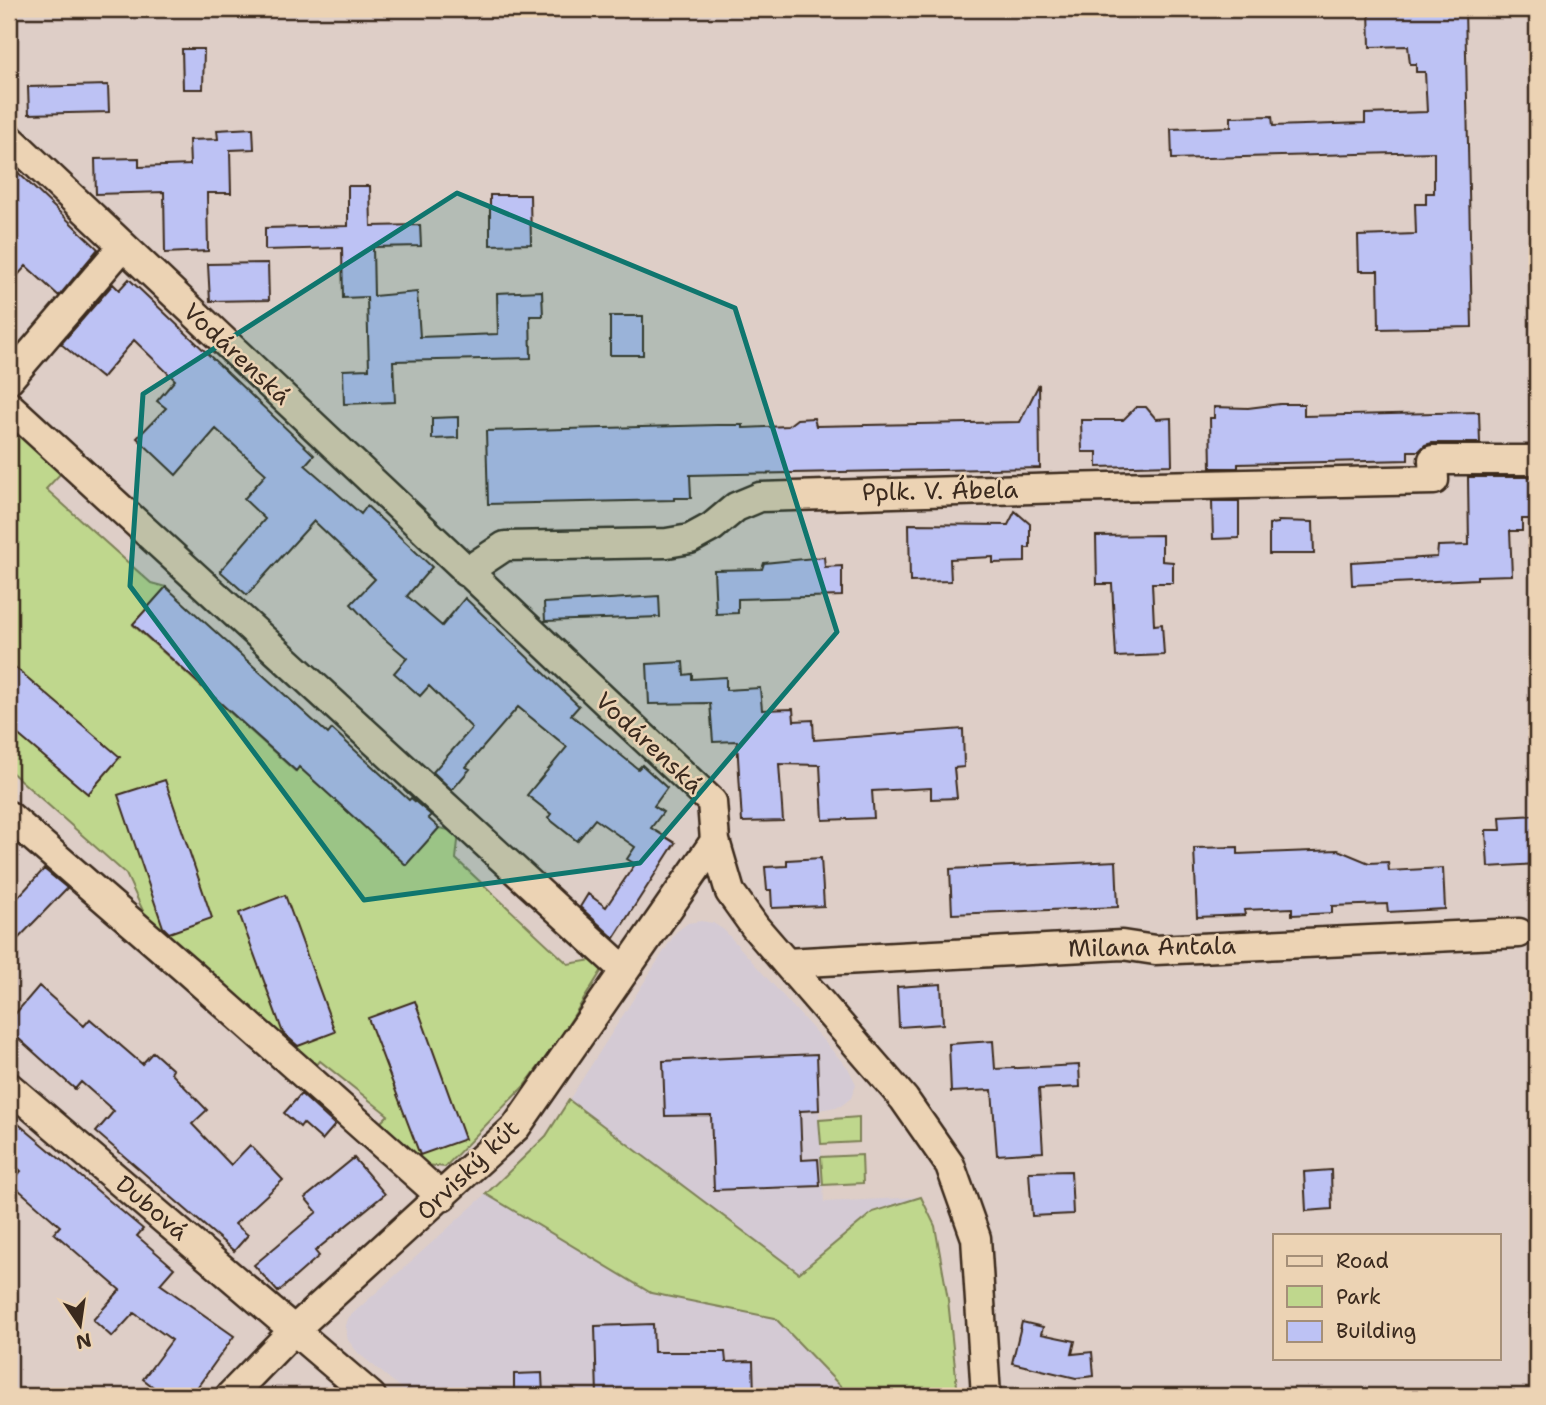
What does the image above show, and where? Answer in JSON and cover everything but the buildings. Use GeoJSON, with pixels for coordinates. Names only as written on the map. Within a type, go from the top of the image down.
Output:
{"type":"FeatureCollection","features":[{"type":"Feature","properties":{"kind":"street","name":"Vodárenská"},"geometry":{"type":"LineString","coordinates":[[9,138],[712,802],[715,841],[730,892],[755,927],[904,1099],[950,1165],[976,1238],[986,1396]]}},
{"type":"Feature","properties":{"kind":"street"},"geometry":{"type":"LineString","coordinates":[[9,379],[123,246]]}},
{"type":"Feature","properties":{"kind":"street"},"geometry":{"type":"LineString","coordinates":[[9,406],[624,970]]}},
{"type":"Feature","properties":{"kind":"street","name":"Pplk. V. Ábela"},"geometry":{"type":"LineString","coordinates":[[467,572],[505,546],[667,543],[690,539],[712,527],[736,507],[760,497],[1434,480],[1433,460],[1537,460]]}},
{"type":"Feature","properties":{"kind":"street"},"geometry":{"type":"LineString","coordinates":[[9,816],[442,1197]]}},
{"type":"Feature","properties":{"kind":"street","name":"Orviský kút"},"geometry":{"type":"LineString","coordinates":[[230,1396],[294,1330],[516,1128],[715,841]]}},
{"type":"Feature","properties":{"kind":"street","name":"Milana Antala"},"geometry":{"type":"LineString","coordinates":[[786,963],[1122,944],[1155,950],[1519,933]]}},
{"type":"Feature","properties":{"kind":"street","name":"Dubová"},"geometry":{"type":"LineString","coordinates":[[9,1087],[372,1396]]}},
{"type":"Feature","properties":{"kind":"highlighted area"},"geometry":{"type":"Polygon","coordinates":[[[457,193],[735,308],[837,632],[640,863],[364,900],[130,586],[143,394],[457,193]]]}},
{"type":"Feature","properties":{"kind":"shaded area"},"geometry":{"type":"Polygon","coordinates":[[[688,923],[713,923],[724,930],[848,1068],[856,1084],[851,1098],[841,1106],[819,1110],[824,1202],[921,1197],[873,1212],[799,1274],[569,1100],[676,932],[688,923]]]}},
{"type":"Feature","properties":{"kind":"shaded area"},"geometry":{"type":"Polygon","coordinates":[[[486,1194],[651,1293],[775,1318],[843,1391],[839,1396],[411,1396],[358,1353],[348,1340],[345,1327],[349,1317],[486,1194]]]}},
{"type":"Feature","properties":{"kind":"green space"},"geometry":{"type":"Polygon","coordinates":[[[9,426],[64,470],[46,489],[151,583],[166,587],[133,625],[295,771],[299,767],[406,864],[439,828],[459,832],[456,859],[568,964],[610,957],[558,1041],[524,1086],[445,1167],[418,1164],[375,1128],[388,1115],[320,1061],[309,1075],[149,924],[126,874],[9,770],[9,426]]]}},
{"type":"Feature","properties":{"kind":"green space"},"geometry":{"type":"Polygon","coordinates":[[[569,1100],[799,1273],[873,1212],[921,1197],[935,1226],[948,1300],[958,1396],[850,1396],[775,1318],[651,1293],[486,1194],[546,1136],[569,1100]]]}},
{"type":"Feature","properties":{"kind":"green space"},"geometry":{"type":"Polygon","coordinates":[[[859,1117],[859,1142],[821,1144],[819,1120],[859,1117]]]}},
{"type":"Feature","properties":{"kind":"green space"},"geometry":{"type":"Polygon","coordinates":[[[862,1155],[863,1183],[823,1185],[821,1157],[862,1155]]]}}]}
